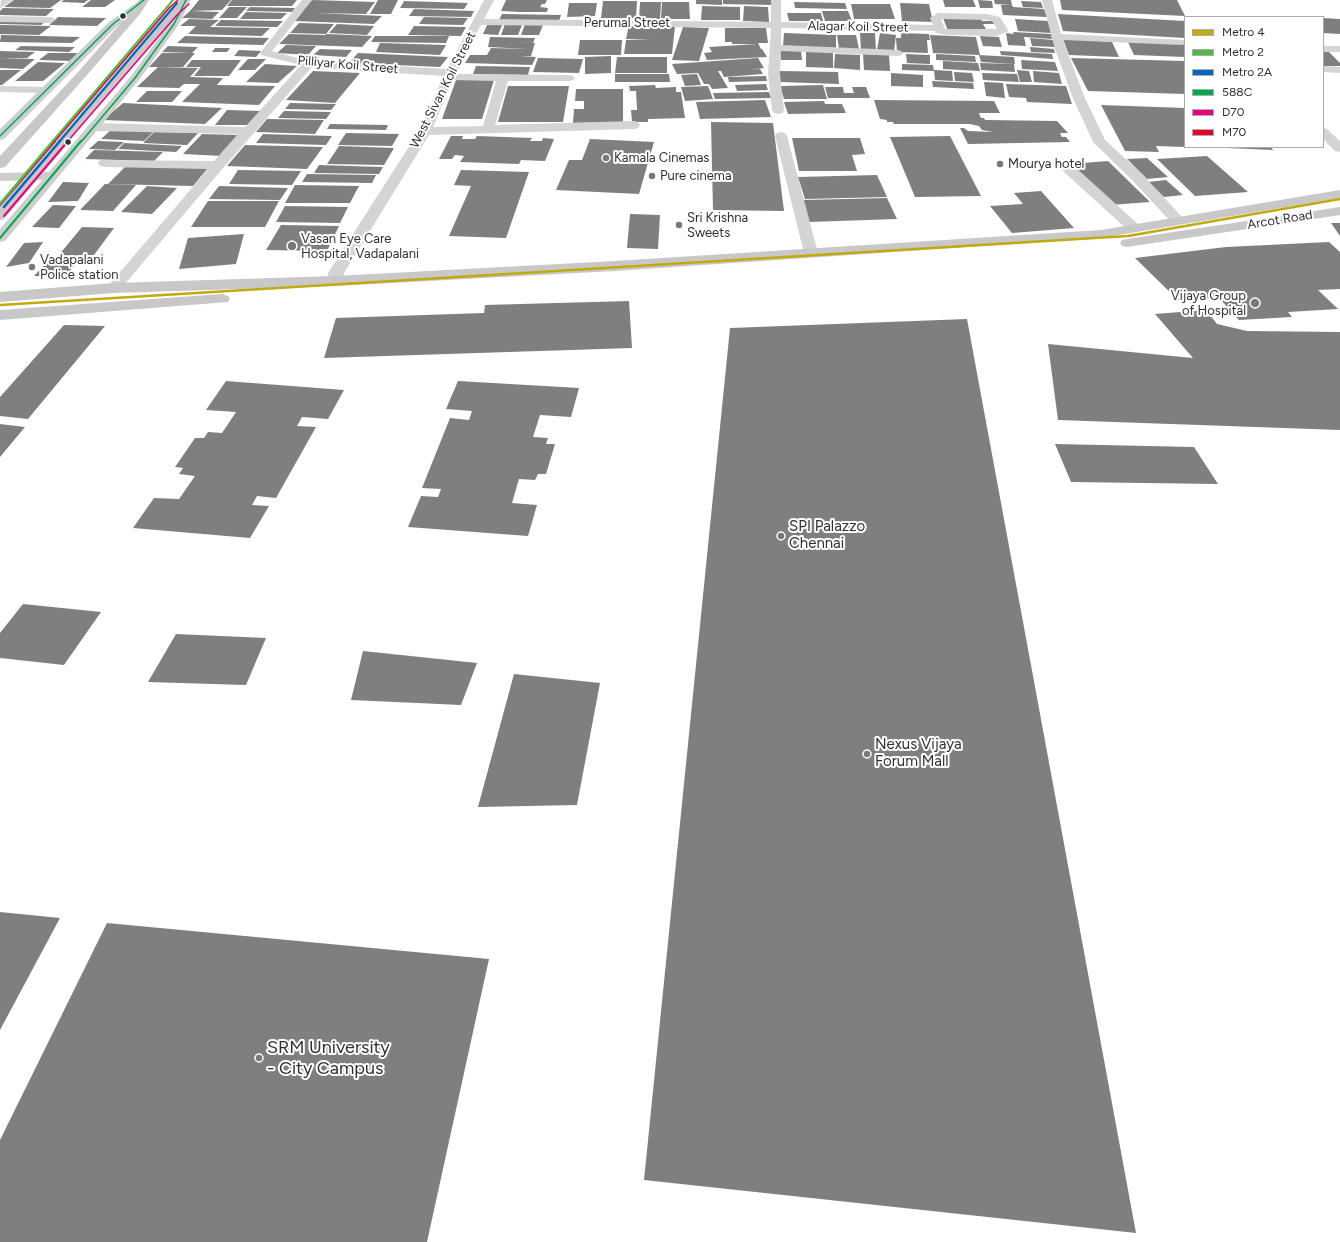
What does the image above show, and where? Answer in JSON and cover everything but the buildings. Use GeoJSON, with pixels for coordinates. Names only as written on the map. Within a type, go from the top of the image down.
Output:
{"type":"FeatureCollection","features":[{"type":"Feature","properties":{"kind":"main road"},"geometry":{"type":"LineString","coordinates":[[0,213],[173,11],[185,1]]}},
{"type":"Feature","properties":{"kind":"main road"},"geometry":{"type":"LineString","coordinates":[[0,164],[83,73],[141,5]]}},
{"type":"Feature","properties":{"kind":"main road","name":"Arcot Road"},"geometry":{"type":"LineString","coordinates":[[667,268],[811,253],[1101,234],[1177,220],[1340,194]]}},
{"type":"Feature","properties":{"kind":"main road","name":"Arcot Road"},"geometry":{"type":"LineString","coordinates":[[335,281],[434,280],[667,268],[949,257],[1143,242],[1340,211]]}},
{"type":"Feature","properties":{"kind":"main road","name":"Arcot Road"},"geometry":{"type":"LineString","coordinates":[[0,315],[323,292],[434,280]]}},
{"type":"Feature","properties":{"kind":"main road"},"geometry":{"type":"LineString","coordinates":[[0,297],[114,288],[335,281]]}},
{"type":"Feature","properties":{"kind":"street"},"geometry":{"type":"LineString","coordinates":[[0,5],[8,0]]}},
{"type":"Feature","properties":{"kind":"street","name":"Pilliyar Koil Street"},"geometry":{"type":"LineString","coordinates":[[306,0],[265,53],[308,64],[503,78],[569,78]]}},
{"type":"Feature","properties":{"kind":"street","name":"West Sivan Koil Street"},"geometry":{"type":"LineString","coordinates":[[335,281],[336,273],[425,132],[451,75],[489,0]]}},
{"type":"Feature","properties":{"kind":"street"},"geometry":{"type":"LineString","coordinates":[[776,0],[777,26],[774,74],[778,110]]}},
{"type":"Feature","properties":{"kind":"street"},"geometry":{"type":"LineString","coordinates":[[1047,0],[1057,37],[1078,96],[1099,142],[1138,178],[1177,220]]}},
{"type":"Feature","properties":{"kind":"street"},"geometry":{"type":"LineString","coordinates":[[0,238],[135,78],[174,24],[185,1]]}},
{"type":"Feature","properties":{"kind":"street"},"geometry":{"type":"LineString","coordinates":[[0,136],[113,24],[141,5]]}},
{"type":"Feature","properties":{"kind":"street","name":"Alagar Koil Street"},"geometry":{"type":"LineString","coordinates":[[777,26],[940,28],[940,31],[947,32],[996,33],[1003,30],[996,19],[987,17],[936,17],[940,28]]}},
{"type":"Feature","properties":{"kind":"street"},"geometry":{"type":"LineString","coordinates":[[0,19],[51,20]]}},
{"type":"Feature","properties":{"kind":"street","name":"Perumal Street"},"geometry":{"type":"LineString","coordinates":[[477,22],[777,26]]}},
{"type":"Feature","properties":{"kind":"street"},"geometry":{"type":"LineString","coordinates":[[1057,37],[1182,42]]}},
{"type":"Feature","properties":{"kind":"street"},"geometry":{"type":"LineString","coordinates":[[776,48],[899,53]]}},
{"type":"Feature","properties":{"kind":"street"},"geometry":{"type":"LineString","coordinates":[[114,288],[218,165],[308,64]]}},
{"type":"Feature","properties":{"kind":"street"},"geometry":{"type":"LineString","coordinates":[[1324,69],[1340,70]]}},
{"type":"Feature","properties":{"kind":"street"},"geometry":{"type":"LineString","coordinates":[[488,128],[503,78]]}},
{"type":"Feature","properties":{"kind":"street"},"geometry":{"type":"LineString","coordinates":[[0,89],[47,90]]}},
{"type":"Feature","properties":{"kind":"street"},"geometry":{"type":"LineString","coordinates":[[425,132],[488,128],[634,125]]}},
{"type":"Feature","properties":{"kind":"street"},"geometry":{"type":"LineString","coordinates":[[93,127],[248,131]]}},
{"type":"Feature","properties":{"kind":"street"},"geometry":{"type":"LineString","coordinates":[[1324,132],[1340,130]]}},
{"type":"Feature","properties":{"kind":"street"},"geometry":{"type":"LineString","coordinates":[[1324,133],[1340,148]]}},
{"type":"Feature","properties":{"kind":"street"},"geometry":{"type":"LineString","coordinates":[[781,136],[811,253]]}},
{"type":"Feature","properties":{"kind":"street"},"geometry":{"type":"LineString","coordinates":[[105,163],[218,165]]}},
{"type":"Feature","properties":{"kind":"street"},"geometry":{"type":"LineString","coordinates":[[1069,169],[1134,228]]}},
{"type":"Feature","properties":{"kind":"street"},"geometry":{"type":"LineString","coordinates":[[0,177],[51,176]]}},
{"type":"Feature","properties":{"kind":"metro line","name":"2"},"geometry":{"type":"LineString","coordinates":[[0,204],[173,0]]}},
{"type":"Feature","properties":{"kind":"metro line","name":"2A"},"geometry":{"type":"LineString","coordinates":[[4,207],[177,3]]}},
{"type":"Feature","properties":{"kind":"metro line","name":"4"},"geometry":{"type":"LineString","coordinates":[[0,305],[1128,236],[1340,199]]}},
{"type":"Feature","properties":{"kind":"transit line","name":"588C"},"geometry":{"type":"LineString","coordinates":[[0,136],[113,24],[144,0]]}},
{"type":"Feature","properties":{"kind":"transit line","name":"M70"},"geometry":{"type":"LineString","coordinates":[[0,205],[169,8],[178,0]]}},
{"type":"Feature","properties":{"kind":"transit line","name":"588C"},"geometry":{"type":"LineString","coordinates":[[0,238],[135,78],[174,24],[186,0]]}},
{"type":"Feature","properties":{"kind":"transit line","name":"D70"},"geometry":{"type":"LineString","coordinates":[[4,216],[177,15],[189,4]]}},
{"type":"Feature","properties":{"kind":"place","name":"Kamala Cinemas"},"geometry":{"type":"Point","coordinates":[606,158]}},
{"type":"Feature","properties":{"kind":"place","name":"Mourya hotel"},"geometry":{"type":"Point","coordinates":[1000,164]}},
{"type":"Feature","properties":{"kind":"place","name":"Pure cinema"},"geometry":{"type":"Point","coordinates":[652,176]}},
{"type":"Feature","properties":{"kind":"place","name":"Sri Krishna Sweets"},"geometry":{"type":"Point","coordinates":[679,225]}},
{"type":"Feature","properties":{"kind":"place","name":"Vasan Eye Care Hospital, Vadapalani"},"geometry":{"type":"Point","coordinates":[292,246]}},
{"type":"Feature","properties":{"kind":"place","name":"Vadapalani Police station"},"geometry":{"type":"Point","coordinates":[32,267]}},
{"type":"Feature","properties":{"kind":"place","name":"Vijaya Group of Hospital"},"geometry":{"type":"Point","coordinates":[1255,303]}},
{"type":"Feature","properties":{"kind":"place","name":"SPI Palazzo Chennai"},"geometry":{"type":"Point","coordinates":[781,536]}},
{"type":"Feature","properties":{"kind":"place","name":"Nexus Vijaya Forum Mall"},"geometry":{"type":"Point","coordinates":[867,754]}},
{"type":"Feature","properties":{"kind":"place","name":"SRM University - City Campus"},"geometry":{"type":"Point","coordinates":[259,1058]}}]}
